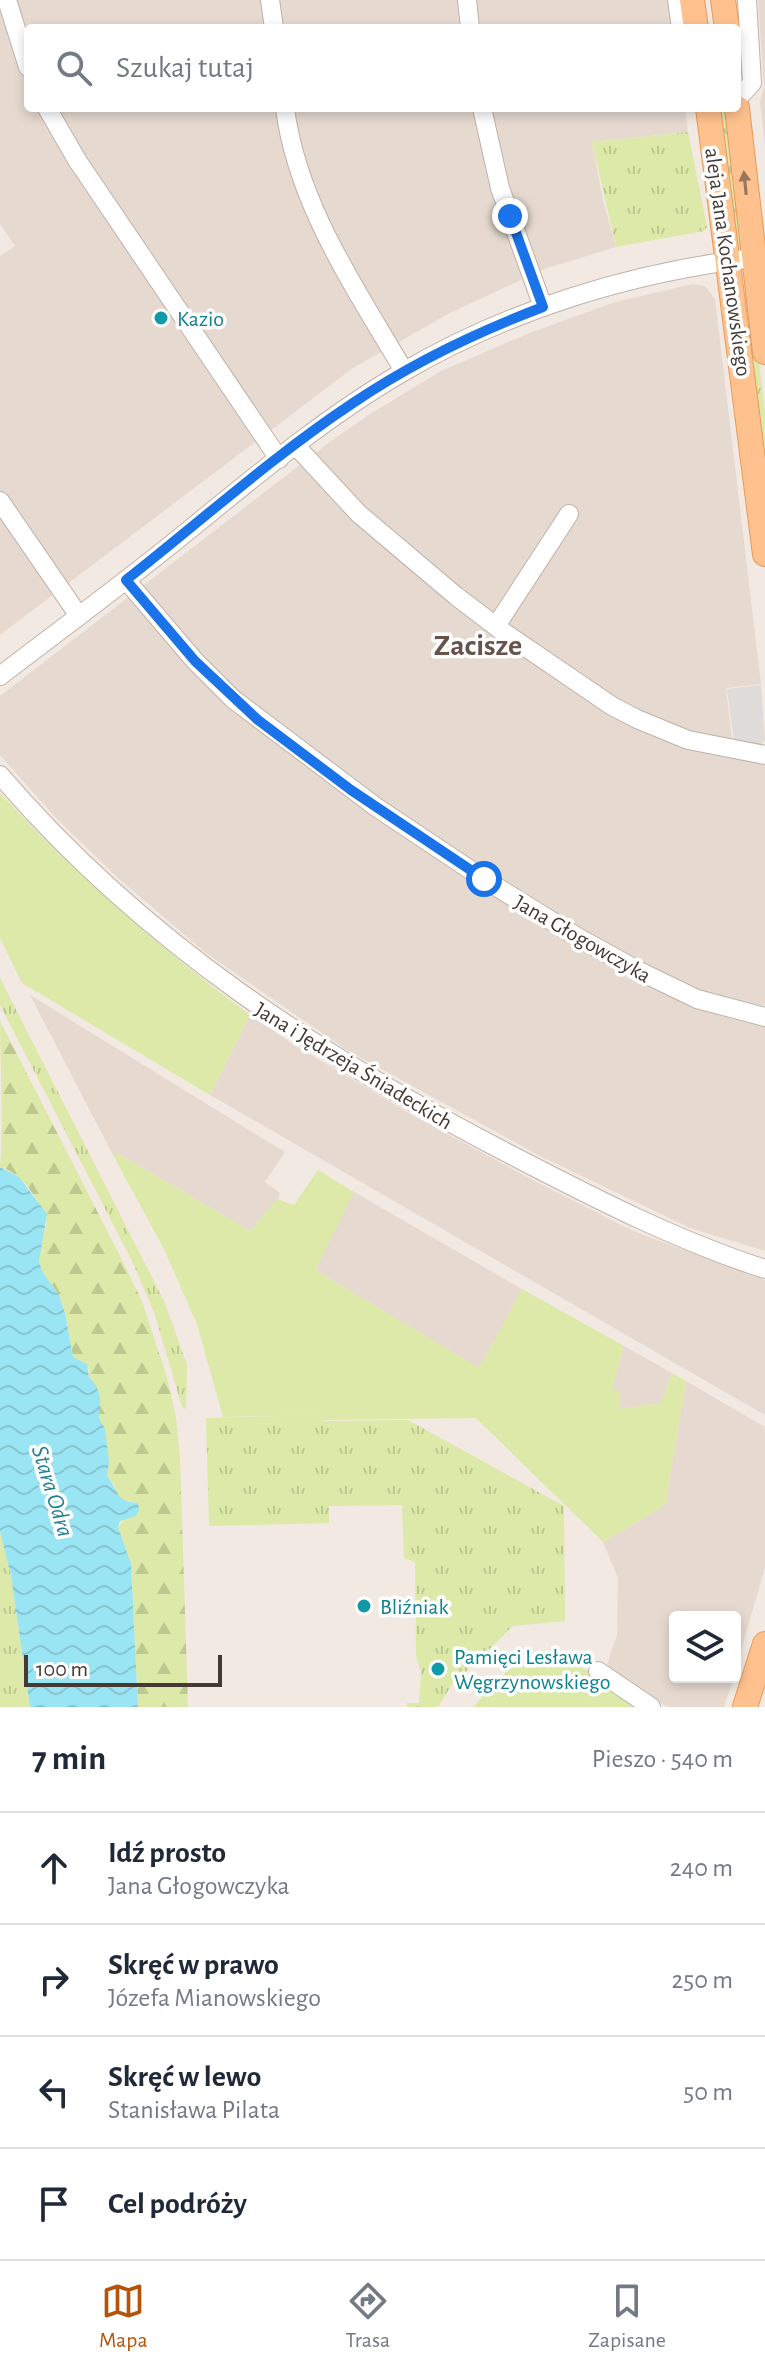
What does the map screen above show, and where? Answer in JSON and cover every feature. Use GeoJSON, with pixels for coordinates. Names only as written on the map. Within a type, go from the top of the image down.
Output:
{"type":"FeatureCollection","features":[{"type":"Feature","properties":{"kind":"main road"},"geometry":{"type":"LineString","coordinates":[[692,0],[695,24]]}},
{"type":"Feature","properties":{"kind":"main road"},"geometry":{"type":"LineString","coordinates":[[723,0],[726,24]]}},
{"type":"Feature","properties":{"kind":"main road","name":"aleja Jana Kochanowskiego"},"geometry":{"type":"LineString","coordinates":[[707,112],[741,260],[761,286],[765,352]]}},
{"type":"Feature","properties":{"kind":"main road","name":"aleja Jana Kochanowskiego"},"geometry":{"type":"LineString","coordinates":[[737,112],[741,260],[765,554]]}},
{"type":"Feature","properties":{"kind":"main road"},"geometry":{"type":"LineString","coordinates":[[745,1707],[765,1644]]}},
{"type":"Feature","properties":{"kind":"street"},"geometry":{"type":"LineString","coordinates":[[7,0],[24,54]]}},
{"type":"Feature","properties":{"kind":"street"},"geometry":{"type":"LineString","coordinates":[[270,0],[273,24]]}},
{"type":"Feature","properties":{"kind":"street"},"geometry":{"type":"LineString","coordinates":[[467,0],[470,24]]}},
{"type":"Feature","properties":{"kind":"street"},"geometry":{"type":"LineString","coordinates":[[677,0],[680,24]]}},
{"type":"Feature","properties":{"kind":"street"},"geometry":{"type":"LineString","coordinates":[[741,95],[752,83],[747,0]]}},
{"type":"Feature","properties":{"kind":"street"},"geometry":{"type":"LineString","coordinates":[[49,112],[77,160],[279,459]]}},
{"type":"Feature","properties":{"kind":"street"},"geometry":{"type":"LineString","coordinates":[[286,112],[307,194],[338,259],[404,371]]}},
{"type":"Feature","properties":{"kind":"street"},"geometry":{"type":"LineString","coordinates":[[483,112],[500,188],[543,307]]}},
{"type":"Feature","properties":{"kind":"street"},"geometry":{"type":"LineString","coordinates":[[0,676],[345,408],[404,371],[464,340],[543,307],[634,280],[741,260]]}},
{"type":"Feature","properties":{"kind":"street"},"geometry":{"type":"LineString","coordinates":[[296,446],[370,524],[496,626],[612,706],[688,740],[765,755]]}},
{"type":"Feature","properties":{"kind":"street"},"geometry":{"type":"LineString","coordinates":[[0,501],[79,616]]}},
{"type":"Feature","properties":{"kind":"street"},"geometry":{"type":"LineString","coordinates":[[496,626],[569,514]]}},
{"type":"Feature","properties":{"kind":"street","name":"Jana Głogowczyka"},"geometry":{"type":"LineString","coordinates":[[126,580],[195,661],[233,699],[376,807],[496,887],[637,970],[697,999],[765,1017]]}},
{"type":"Feature","properties":{"kind":"street","name":"Jana i Jędrzeja Śniadeckich"},"geometry":{"type":"LineString","coordinates":[[0,775],[61,841],[145,920],[213,975],[311,1043],[459,1129],[610,1206],[683,1240],[765,1269]]}},
{"type":"Feature","properties":{"kind":"street"},"geometry":{"type":"LineString","coordinates":[[598,1671],[651,1707]]}},
{"type":"Feature","properties":{"kind":"shaded area"},"geometry":{"type":"Polygon","coordinates":[[[0,0],[670,0],[673,24],[24,24],[24,112],[686,112],[688,132],[592,142],[616,247],[544,269],[448,314],[353,368],[0,635],[0,256],[15,246],[0,224],[0,0]]]}},
{"type":"Feature","properties":{"kind":"shaded area"},"geometry":{"type":"Polygon","coordinates":[[[758,0],[765,0],[765,146],[760,102],[764,87],[758,0]]]}},
{"type":"Feature","properties":{"kind":"shaded area"},"geometry":{"type":"Polygon","coordinates":[[[693,284],[705,286],[715,299],[761,684],[726,688],[732,740],[711,754],[765,764],[765,1006],[727,998],[721,1016],[765,1027],[765,1251],[690,1228],[540,1156],[345,1049],[206,953],[118,878],[55,817],[0,755],[0,696],[370,414],[441,371],[527,334],[615,302],[693,284]]]}},
{"type":"Feature","properties":{"kind":"shaded area"},"geometry":{"type":"Polygon","coordinates":[[[761,685],[765,740],[760,745],[734,742],[727,689],[761,685]]]}},
{"type":"Feature","properties":{"kind":"shaded area"},"geometry":{"type":"Polygon","coordinates":[[[30,995],[285,1152],[265,1182],[280,1193],[278,1199],[250,1231],[117,1153],[113,1155],[30,995]]]}},
{"type":"Feature","properties":{"kind":"shaded area"},"geometry":{"type":"Polygon","coordinates":[[[250,1015],[414,1116],[529,1178],[633,1231],[765,1280],[765,1415],[210,1095],[250,1015]]]}},
{"type":"Feature","properties":{"kind":"shaded area"},"geometry":{"type":"Polygon","coordinates":[[[354,1192],[522,1289],[480,1369],[315,1270],[354,1192]]]}},
{"type":"Feature","properties":{"kind":"shaded area"},"geometry":{"type":"Polygon","coordinates":[[[624,1346],[672,1373],[662,1403],[620,1409],[611,1390],[624,1346]]]}},
{"type":"Feature","properties":{"kind":"shaded area"},"geometry":{"type":"Polygon","coordinates":[[[686,1381],[765,1427],[765,1567],[741,1651],[741,1611],[669,1611],[669,1683],[732,1683],[724,1707],[667,1707],[606,1668],[617,1635],[618,1578],[603,1542],[661,1508],[666,1501],[686,1381]]]}},
{"type":"Feature","properties":{"kind":"green space"},"geometry":{"type":"Polygon","coordinates":[[[716,112],[729,112],[743,252],[737,243],[716,112]]]}},
{"type":"Feature","properties":{"kind":"green space"},"geometry":{"type":"Polygon","coordinates":[[[688,132],[707,227],[704,231],[616,247],[592,142],[688,132]]]}},
{"type":"Feature","properties":{"kind":"green space"},"geometry":{"type":"Polygon","coordinates":[[[754,321],[765,411],[765,496],[744,322],[754,321]]]}},
{"type":"Feature","properties":{"kind":"green space"},"geometry":{"type":"Polygon","coordinates":[[[0,793],[58,853],[120,910],[250,1015],[210,1095],[22,983],[0,938],[0,793]]]}},
{"type":"Feature","properties":{"kind":"green space"},"geometry":{"type":"Polygon","coordinates":[[[0,978],[165,1303],[187,1365],[186,1409],[182,1407],[154,1312],[132,1261],[0,1005],[0,978]]]}},
{"type":"Feature","properties":{"kind":"green space"},"geometry":{"type":"Polygon","coordinates":[[[0,1021],[142,1301],[167,1377],[176,1417],[180,1458],[188,1707],[138,1707],[131,1564],[118,1527],[138,1503],[117,1496],[115,1486],[107,1476],[105,1430],[100,1420],[96,1388],[89,1377],[89,1370],[73,1357],[61,1300],[43,1273],[39,1261],[47,1223],[44,1214],[23,1182],[9,1170],[0,1167],[0,1021]]]}},
{"type":"Feature","properties":{"kind":"green space"},"geometry":{"type":"Polygon","coordinates":[[[117,1153],[250,1231],[277,1199],[294,1205],[318,1170],[354,1192],[315,1270],[479,1368],[522,1289],[624,1346],[612,1389],[619,1391],[620,1409],[661,1403],[672,1373],[686,1381],[666,1501],[661,1508],[603,1542],[476,1418],[325,1420],[324,1415],[223,1417],[197,1324],[164,1249],[113,1155],[117,1153]]]}},
{"type":"Feature","properties":{"kind":"green space"},"geometry":{"type":"Polygon","coordinates":[[[324,1415],[325,1421],[408,1420],[564,1506],[565,1621],[513,1626],[451,1686],[438,1707],[407,1707],[407,1703],[419,1703],[421,1672],[416,1656],[415,1562],[404,1558],[402,1505],[329,1506],[329,1523],[209,1526],[206,1418],[324,1415]]]}},
{"type":"Feature","properties":{"kind":"green space"},"geometry":{"type":"Polygon","coordinates":[[[0,1531],[11,1576],[30,1707],[0,1707],[0,1531]]]}},
{"type":"Feature","properties":{"kind":"green space"},"geometry":{"type":"Polygon","coordinates":[[[552,1652],[596,1675],[635,1707],[474,1707],[490,1687],[517,1664],[552,1652]]]}},
{"type":"Feature","properties":{"kind":"water","name":"Stara Odra"},"geometry":{"type":"Polygon","coordinates":[[[0,1167],[19,1177],[47,1214],[39,1261],[42,1271],[59,1295],[73,1357],[87,1364],[89,1377],[100,1397],[99,1418],[105,1429],[109,1462],[107,1476],[121,1498],[138,1503],[136,1516],[120,1521],[118,1527],[131,1564],[138,1707],[30,1707],[11,1576],[0,1531],[0,1167]]]}},
{"type":"Feature","properties":{"kind":"place","name":"Kazio"},"geometry":{"type":"Point","coordinates":[161,318]}},
{"type":"Feature","properties":{"kind":"place","name":"Bliźniak"},"geometry":{"type":"Point","coordinates":[364,1606]}},
{"type":"Feature","properties":{"kind":"place","name":"Pamięci Lesława Węgrzynowskiego"},"geometry":{"type":"Point","coordinates":[438,1669]}},
{"type":"Feature","properties":{"kind":"district","name":"Zacisze"},"geometry":{"type":"Point","coordinates":[478,645]}},
{"type":"Feature","properties":{"kind":"route"},"geometry":{"type":"LineString","coordinates":[[484,879],[351,790],[258,720],[195,661],[126,580],[355,401],[464,340],[543,307],[510,216]]}}]}
